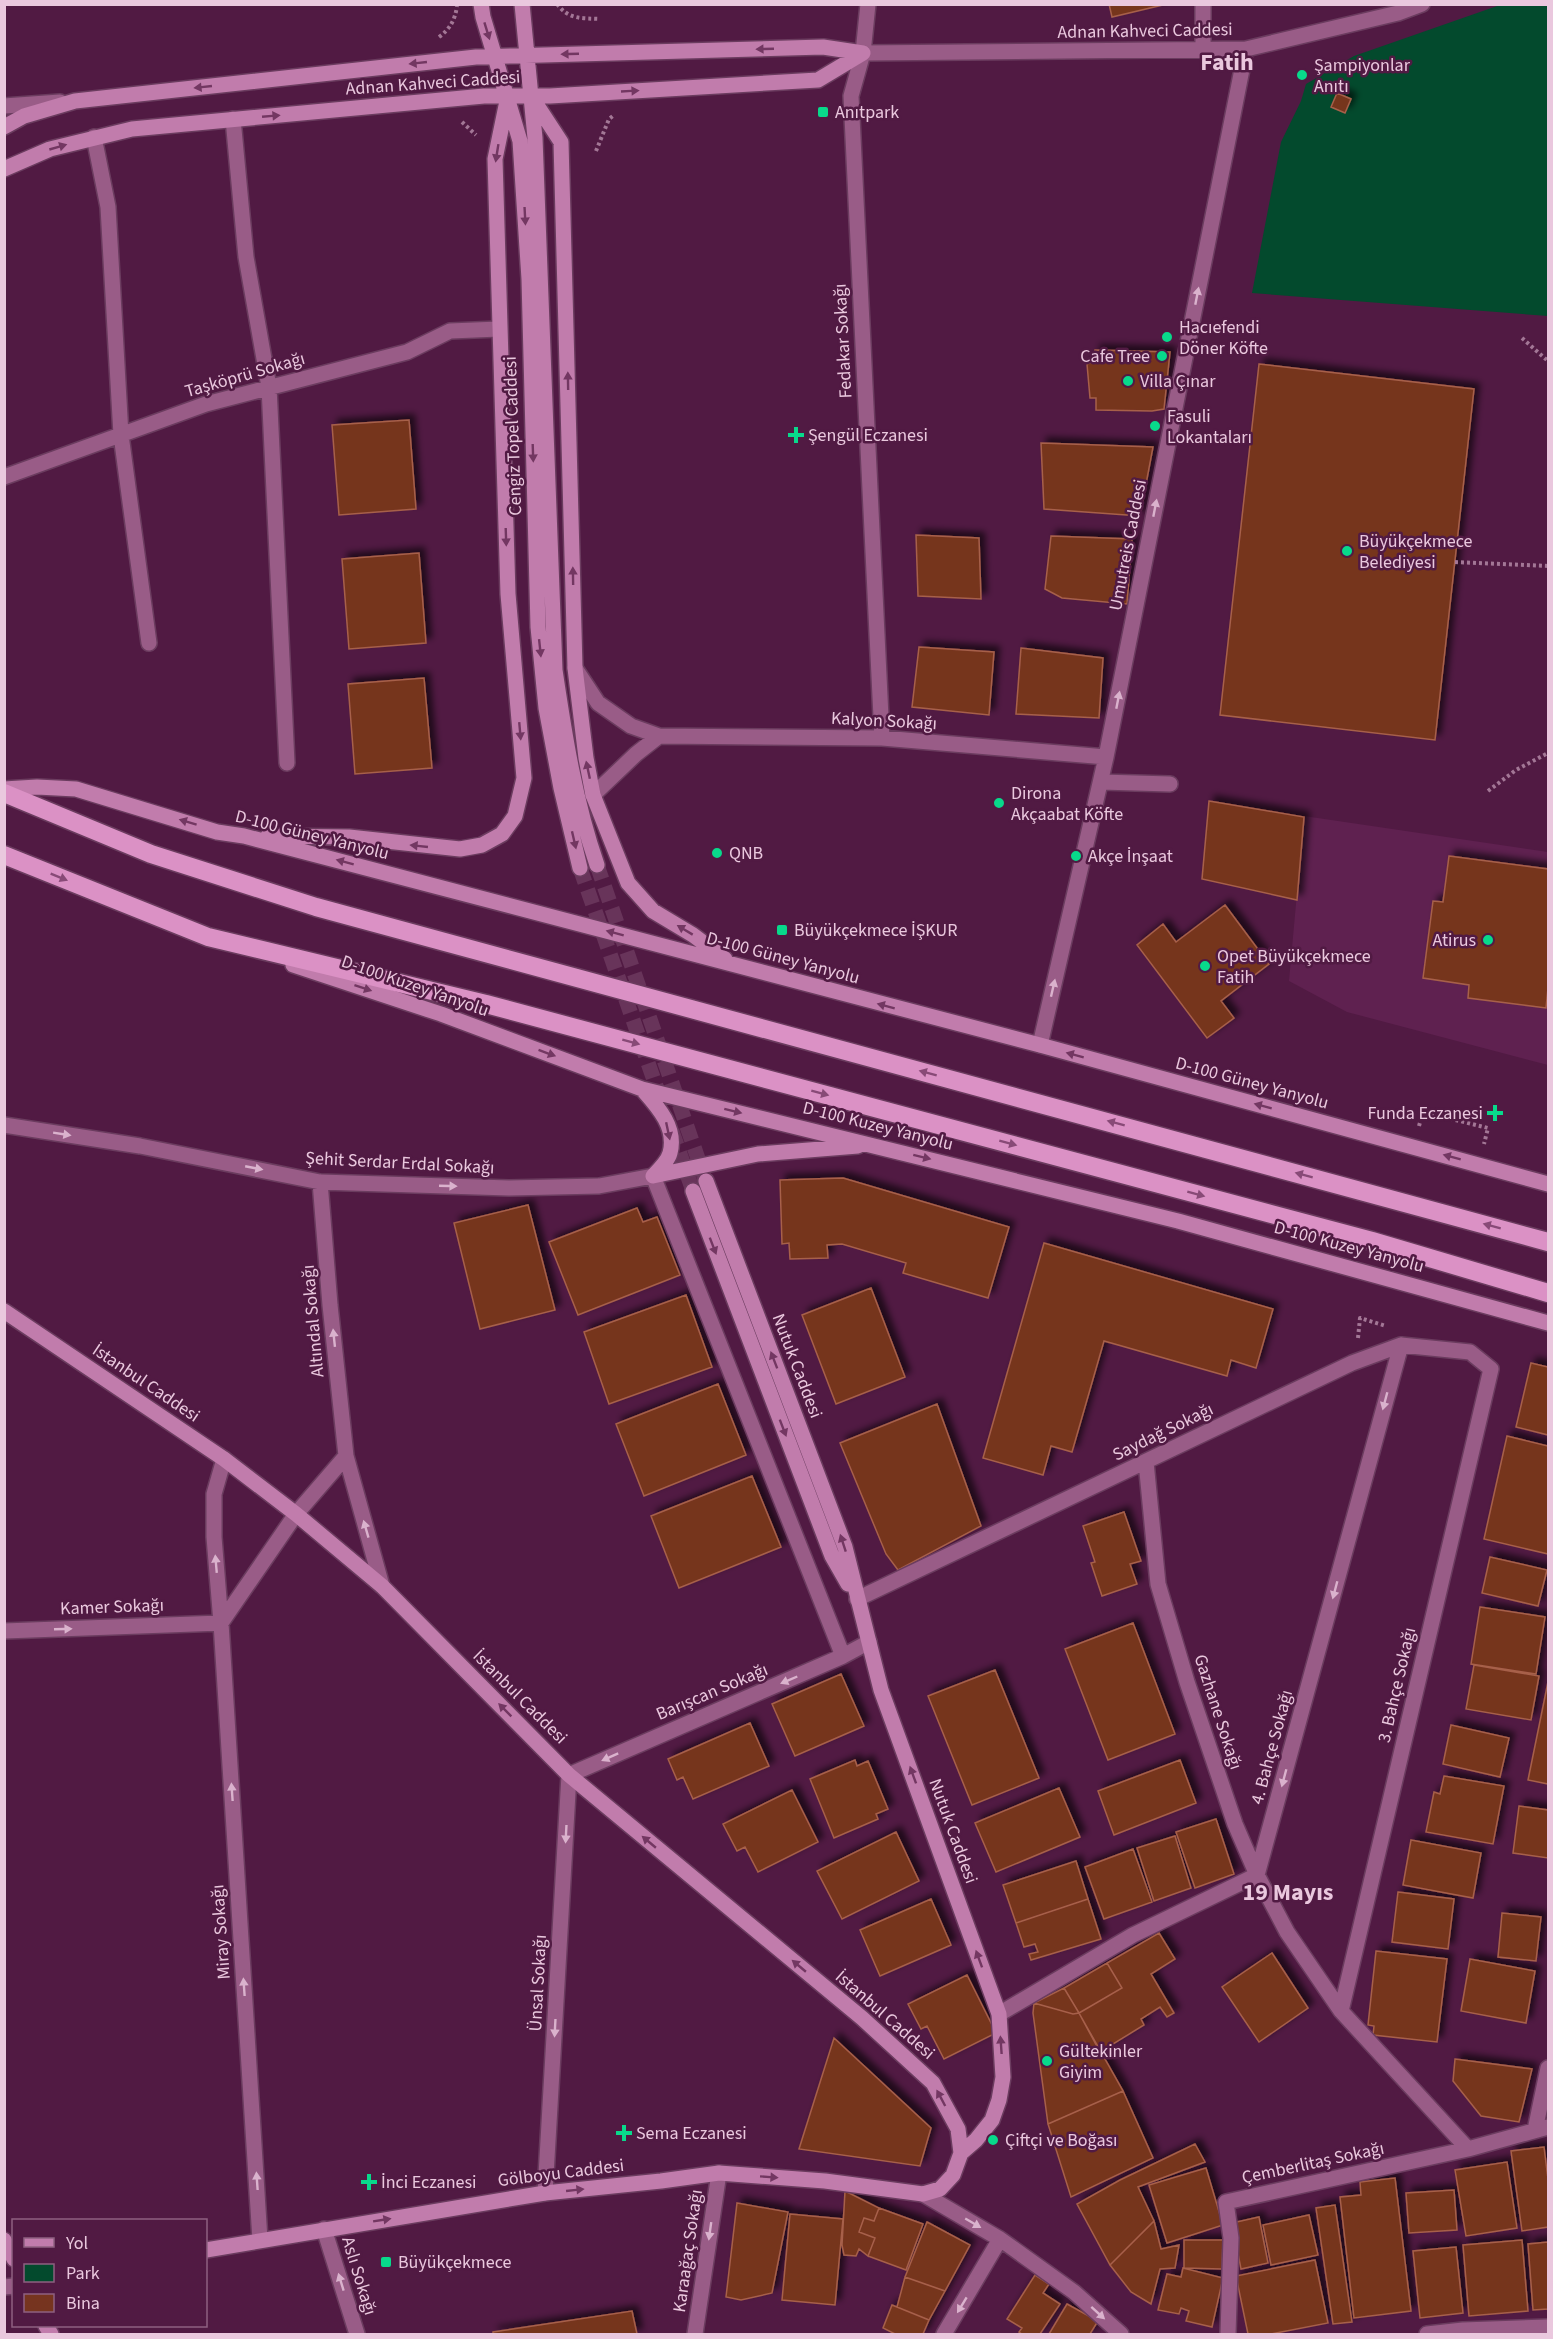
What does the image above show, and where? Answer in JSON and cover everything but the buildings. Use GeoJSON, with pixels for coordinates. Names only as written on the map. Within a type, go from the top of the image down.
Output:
{"type":"FeatureCollection","features":[{"type":"Feature","properties":{"kind":"highway"},"geometry":{"type":"LineString","coordinates":[[4,791],[151,854],[316,907],[1548,1242]]}},
{"type":"Feature","properties":{"kind":"highway"},"geometry":{"type":"LineString","coordinates":[[4,855],[208,937],[486,1004],[1361,1238],[1548,1293]]}},
{"type":"Feature","properties":{"kind":"main road","name":"Cengiz Topel Caddesi"},"geometry":{"type":"LineString","coordinates":[[481,4],[520,141],[529,279],[538,627],[546,708],[561,788],[580,868]]}},
{"type":"Feature","properties":{"kind":"main road","name":"Cengiz Topel Caddesi"},"geometry":{"type":"LineString","coordinates":[[523,12],[535,138],[555,670],[568,755],[582,820],[597,865]]}},
{"type":"Feature","properties":{"kind":"main road","name":"Adnan Kahveci Caddesi"},"geometry":{"type":"LineString","coordinates":[[4,127],[24,116],[75,101],[467,58],[824,47],[863,52]]}},
{"type":"Feature","properties":{"kind":"main road","name":"Adnan Kahveci Caddesi"},"geometry":{"type":"LineString","coordinates":[[4,170],[50,149],[132,129],[484,96],[531,96],[818,80],[863,52]]}},
{"type":"Feature","properties":{"kind":"main road"},"geometry":{"type":"LineString","coordinates":[[244,836],[349,837],[460,849],[482,845],[502,834],[515,816],[524,778],[508,594],[495,159],[508,96]]}},
{"type":"Feature","properties":{"kind":"main road"},"geometry":{"type":"LineString","coordinates":[[531,96],[561,142],[575,668],[593,795],[628,883],[653,911],[693,935],[732,964]]}},
{"type":"Feature","properties":{"kind":"main road","name":"D-100 Güney Yanyolu"},"geometry":{"type":"LineString","coordinates":[[4,791],[36,787],[76,789],[217,831],[244,836],[732,964],[1548,1184]]}},
{"type":"Feature","properties":{"kind":"main road","name":"D-100 Kuzey Yanyolu"},"geometry":{"type":"LineString","coordinates":[[208,937],[441,1014],[642,1089],[1178,1221],[1548,1323]]}},
{"type":"Feature","properties":{"kind":"main road"},"geometry":{"type":"LineString","coordinates":[[642,1089],[663,1113],[670,1135],[670,1153],[653,1176]]}},
{"type":"Feature","properties":{"kind":"main road"},"geometry":{"type":"LineString","coordinates":[[653,1176],[758,1154],[873,1145]]}},
{"type":"Feature","properties":{"kind":"main road","name":"Nutuk Caddesi"},"geometry":{"type":"LineString","coordinates":[[706,1181],[845,1547],[881,1689],[999,2014],[1003,2077],[999,2100],[992,2120],[976,2140],[960,2152]]}},
{"type":"Feature","properties":{"kind":"main road","name":"Nutuk Caddesi"},"geometry":{"type":"LineString","coordinates":[[693,1191],[832,1556],[857,1599]]}},
{"type":"Feature","properties":{"kind":"main road","name":"İstanbul Caddesi"},"geometry":{"type":"LineString","coordinates":[[4,1311],[224,1459],[296,1514],[382,1586],[569,1775],[862,2018],[933,2083],[958,2129],[960,2152]]}},
{"type":"Feature","properties":{"kind":"main road"},"geometry":{"type":"LineString","coordinates":[[923,2194],[940,2189],[953,2175],[960,2152]]}},
{"type":"Feature","properties":{"kind":"main road","name":"Gölboyu Caddesi"},"geometry":{"type":"LineString","coordinates":[[207,2250],[545,2193],[719,2173],[825,2181],[923,2194]]}},
{"type":"Feature","properties":{"kind":"main road"},"geometry":{"type":"LineString","coordinates":[[4,2240],[12,2255]]}},
{"type":"Feature","properties":{"kind":"street","name":"Fedakar Sokağı"},"geometry":{"type":"LineString","coordinates":[[868,4],[863,52],[851,96],[882,738]]}},
{"type":"Feature","properties":{"kind":"street"},"geometry":{"type":"LineString","coordinates":[[1203,4],[1203,51]]}},
{"type":"Feature","properties":{"kind":"street","name":"Adnan Kahveci Caddesi"},"geometry":{"type":"LineString","coordinates":[[863,52],[1246,50],[1398,13],[1422,4]]}},
{"type":"Feature","properties":{"kind":"street","name":"Umutreis Caddesi"},"geometry":{"type":"LineString","coordinates":[[1040,1046],[1101,782],[1246,50]]}},
{"type":"Feature","properties":{"kind":"street"},"geometry":{"type":"LineString","coordinates":[[4,106],[75,101]]}},
{"type":"Feature","properties":{"kind":"street"},"geometry":{"type":"LineString","coordinates":[[233,119],[246,257],[269,387],[287,763]]}},
{"type":"Feature","properties":{"kind":"street"},"geometry":{"type":"LineString","coordinates":[[94,137],[108,207],[121,435],[149,643]]}},
{"type":"Feature","properties":{"kind":"street","name":"Taşköprü Sokağı"},"geometry":{"type":"LineString","coordinates":[[4,477],[206,404],[407,352],[450,331],[499,329]]}},
{"type":"Feature","properties":{"kind":"street","name":"Kalyon Sokağı"},"geometry":{"type":"LineString","coordinates":[[575,668],[598,703],[631,726],[659,736],[882,738],[1106,757]]}},
{"type":"Feature","properties":{"kind":"street"},"geometry":{"type":"LineString","coordinates":[[593,795],[636,754],[659,736]]}},
{"type":"Feature","properties":{"kind":"street"},"geometry":{"type":"LineString","coordinates":[[1101,782],[1170,784]]}},
{"type":"Feature","properties":{"kind":"street","name":"Şehit Serdar Erdal Sokağı"},"geometry":{"type":"LineString","coordinates":[[4,1125],[140,1146],[320,1182],[520,1188],[599,1186],[653,1176]]}},
{"type":"Feature","properties":{"kind":"street"},"geometry":{"type":"LineString","coordinates":[[653,1176],[843,1656]]}},
{"type":"Feature","properties":{"kind":"street","name":"Altındal Sokağı"},"geometry":{"type":"LineString","coordinates":[[320,1182],[346,1456],[382,1586]]}},
{"type":"Feature","properties":{"kind":"street","name":"Saydağ Sokağı"},"geometry":{"type":"LineString","coordinates":[[857,1599],[1352,1363],[1401,1345],[1470,1352],[1491,1369]]}},
{"type":"Feature","properties":{"kind":"street","name":"4. Bahçe Sokağı"},"geometry":{"type":"LineString","coordinates":[[1257,1875],[1401,1345]]}},
{"type":"Feature","properties":{"kind":"street","name":"3. Bahçe Sokağı"},"geometry":{"type":"LineString","coordinates":[[1341,2011],[1491,1369]]}},
{"type":"Feature","properties":{"kind":"street"},"geometry":{"type":"LineString","coordinates":[[221,1623],[296,1514],[346,1456]]}},
{"type":"Feature","properties":{"kind":"street","name":"Miray Sokağı"},"geometry":{"type":"LineString","coordinates":[[224,1459],[214,1494],[213,1537],[221,1623],[260,2240]]}},
{"type":"Feature","properties":{"kind":"street","name":"Gazhane Sokağı"},"geometry":{"type":"LineString","coordinates":[[1146,1462],[1158,1584],[1187,1682],[1235,1824],[1257,1875],[1287,1932],[1341,2011],[1468,2149]]}},
{"type":"Feature","properties":{"kind":"street","name":"Kamer Sokağı"},"geometry":{"type":"LineString","coordinates":[[4,1631],[221,1623]]}},
{"type":"Feature","properties":{"kind":"street","name":"Barışcan Sokağı"},"geometry":{"type":"LineString","coordinates":[[569,1775],[843,1656],[869,1642]]}},
{"type":"Feature","properties":{"kind":"street","name":"Ünsal Sokağı"},"geometry":{"type":"LineString","coordinates":[[545,2193],[569,1775]]}},
{"type":"Feature","properties":{"kind":"street"},"geometry":{"type":"LineString","coordinates":[[999,2014],[1133,1935],[1257,1875]]}},
{"type":"Feature","properties":{"kind":"street"},"geometry":{"type":"LineString","coordinates":[[1468,2149],[1542,2128],[1548,2068]]}},
{"type":"Feature","properties":{"kind":"street","name":"Çemberlitaş Sokağı"},"geometry":{"type":"LineString","coordinates":[[1228,2334],[1231,2238],[1226,2202],[1468,2149]]}},
{"type":"Feature","properties":{"kind":"street","name":"Karaağaç Sokağı"},"geometry":{"type":"LineString","coordinates":[[695,2334],[719,2173]]}},
{"type":"Feature","properties":{"kind":"street"},"geometry":{"type":"LineString","coordinates":[[923,2194],[1000,2239],[1074,2292],[1121,2334]]}},
{"type":"Feature","properties":{"kind":"street","name":"Aslı Sokağı"},"geometry":{"type":"LineString","coordinates":[[324,2229],[357,2334]]}},
{"type":"Feature","properties":{"kind":"street"},"geometry":{"type":"LineString","coordinates":[[944,2334],[1000,2239]]}},
{"type":"Feature","properties":{"kind":"street"},"geometry":{"type":"LineString","coordinates":[[1427,2334],[1548,2327]]}},
{"type":"Feature","properties":{"kind":"path"},"geometry":{"type":"LineString","coordinates":[[436,39],[448,30],[457,4]]}},
{"type":"Feature","properties":{"kind":"path"},"geometry":{"type":"LineString","coordinates":[[557,4],[564,13],[575,18],[600,19]]}},
{"type":"Feature","properties":{"kind":"path"},"geometry":{"type":"LineString","coordinates":[[596,151],[609,119],[617,112]]}},
{"type":"Feature","properties":{"kind":"path"},"geometry":{"type":"LineString","coordinates":[[457,122],[464,123],[475,133],[477,140]]}},
{"type":"Feature","properties":{"kind":"path"},"geometry":{"type":"LineString","coordinates":[[1522,338],[1548,361]]}},
{"type":"Feature","properties":{"kind":"path"},"geometry":{"type":"LineString","coordinates":[[1455,562],[1548,566]]}},
{"type":"Feature","properties":{"kind":"path"},"geometry":{"type":"LineString","coordinates":[[1488,791],[1516,770],[1548,753]]}},
{"type":"Feature","properties":{"kind":"path"},"geometry":{"type":"LineString","coordinates":[[1423,1112],[1488,1128]]}},
{"type":"Feature","properties":{"kind":"path"},"geometry":{"type":"LineString","coordinates":[[1360,1318],[1394,1328]]}},
{"type":"Feature","properties":{"kind":"shaded area"},"geometry":{"type":"Polygon","coordinates":[[[1304,816],[1548,852],[1548,1065],[1347,1012],[1289,981],[1304,816]]]}},
{"type":"Feature","properties":{"kind":"green space"},"geometry":{"type":"Polygon","coordinates":[[[1500,5],[1548,5],[1548,316],[1252,293],[1281,142],[1301,101],[1306,84],[1354,56],[1500,5]]]}},
{"type":"Feature","properties":{"kind":"tunnel"},"geometry":{"type":"LineString","coordinates":[[597,865],[705,1179]]}},
{"type":"Feature","properties":{"kind":"tunnel"},"geometry":{"type":"LineString","coordinates":[[580,868],[662,1103]]}},
{"type":"Feature","properties":{"kind":"tunnel"},"geometry":{"type":"LineString","coordinates":[[672,1131],[693,1191]]}},
{"type":"Feature","properties":{"kind":"place","name":"Şampiyonlar Anıtı"},"geometry":{"type":"Point","coordinates":[1302,75]}},
{"type":"Feature","properties":{"kind":"place","name":"Anıtpark"},"geometry":{"type":"Point","coordinates":[823,112]}},
{"type":"Feature","properties":{"kind":"place","name":"Hacıefendi Döner Köfte"},"geometry":{"type":"Point","coordinates":[1167,337]}},
{"type":"Feature","properties":{"kind":"place","name":"Cafe Tree"},"geometry":{"type":"Point","coordinates":[1162,356]}},
{"type":"Feature","properties":{"kind":"place","name":"Villa Çınar"},"geometry":{"type":"Point","coordinates":[1128,381]}},
{"type":"Feature","properties":{"kind":"place","name":"Fasuli Lokantaları"},"geometry":{"type":"Point","coordinates":[1155,426]}},
{"type":"Feature","properties":{"kind":"place","name":"Şengül Eczanesi"},"geometry":{"type":"Point","coordinates":[796,435]}},
{"type":"Feature","properties":{"kind":"place","name":"Büyükçekmece Belediyesi"},"geometry":{"type":"Point","coordinates":[1347,551]}},
{"type":"Feature","properties":{"kind":"place","name":"Dirona Akçaabat Köfte"},"geometry":{"type":"Point","coordinates":[999,803]}},
{"type":"Feature","properties":{"kind":"place","name":"QNB"},"geometry":{"type":"Point","coordinates":[717,853]}},
{"type":"Feature","properties":{"kind":"place","name":"Akçe İnşaat"},"geometry":{"type":"Point","coordinates":[1076,856]}},
{"type":"Feature","properties":{"kind":"place","name":"Büyükçekmece İŞKUR"},"geometry":{"type":"Point","coordinates":[782,930]}},
{"type":"Feature","properties":{"kind":"place","name":"Atirus"},"geometry":{"type":"Point","coordinates":[1488,940]}},
{"type":"Feature","properties":{"kind":"place","name":"Opet Büyükçekmece Fatih"},"geometry":{"type":"Point","coordinates":[1205,966]}},
{"type":"Feature","properties":{"kind":"place","name":"Funda Eczanesi"},"geometry":{"type":"Point","coordinates":[1495,1113]}},
{"type":"Feature","properties":{"kind":"place","name":"Gültekinler Giyim"},"geometry":{"type":"Point","coordinates":[1047,2061]}},
{"type":"Feature","properties":{"kind":"place","name":"Sema Eczanesi"},"geometry":{"type":"Point","coordinates":[624,2133]}},
{"type":"Feature","properties":{"kind":"place","name":"Çiftçi ve Boğası"},"geometry":{"type":"Point","coordinates":[993,2140]}},
{"type":"Feature","properties":{"kind":"place","name":"İnci Eczanesi"},"geometry":{"type":"Point","coordinates":[369,2182]}},
{"type":"Feature","properties":{"kind":"place","name":"Büyükçekmece"},"geometry":{"type":"Point","coordinates":[386,2262]}},
{"type":"Feature","properties":{"kind":"district","name":"Fatih"},"geometry":{"type":"Point","coordinates":[1227,62]}},
{"type":"Feature","properties":{"kind":"district","name":"19 Mayıs"},"geometry":{"type":"Point","coordinates":[1288,1892]}}]}
